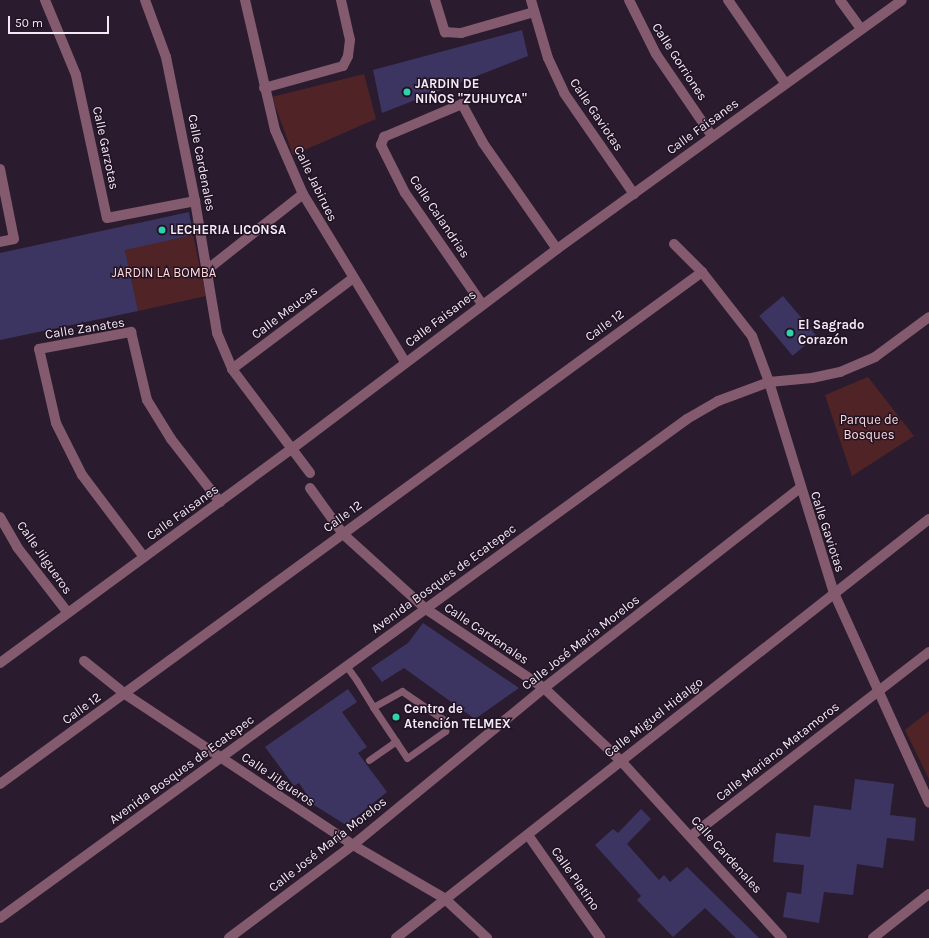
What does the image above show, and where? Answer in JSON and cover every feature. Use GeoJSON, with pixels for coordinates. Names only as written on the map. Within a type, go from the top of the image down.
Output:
{"type":"FeatureCollection","features":[{"type":"Feature","properties":{"kind":"street","name":"Calle Garzotas"},"geometry":{"type":"LineString","coordinates":[[45,0],[76,75],[107,218],[195,201]]}},
{"type":"Feature","properties":{"kind":"street","name":"Calle Cardenales"},"geometry":{"type":"LineString","coordinates":[[145,0],[166,57],[208,269],[217,333],[232,369],[293,448],[310,473]]}},
{"type":"Feature","properties":{"kind":"street","name":"Calle Jabirues"},"geometry":{"type":"LineString","coordinates":[[245,0],[264,88],[275,130],[303,194],[352,279],[405,362]]}},
{"type":"Feature","properties":{"kind":"street"},"geometry":{"type":"LineString","coordinates":[[264,88],[343,66],[348,56],[350,40],[341,0]]}},
{"type":"Feature","properties":{"kind":"street"},"geometry":{"type":"LineString","coordinates":[[435,0],[445,32],[461,33],[534,12]]}},
{"type":"Feature","properties":{"kind":"street","name":"Calle Gaviotas"},"geometry":{"type":"LineString","coordinates":[[531,0],[548,58],[564,93],[634,194]]}},
{"type":"Feature","properties":{"kind":"street","name":"Calle Gorriones"},"geometry":{"type":"LineString","coordinates":[[629,0],[656,54],[712,136]]}},
{"type":"Feature","properties":{"kind":"street"},"geometry":{"type":"LineString","coordinates":[[728,0],[785,83]]}},
{"type":"Feature","properties":{"kind":"street"},"geometry":{"type":"LineString","coordinates":[[840,0],[861,29]]}},
{"type":"Feature","properties":{"kind":"street","name":"Calle Faisanes"},"geometry":{"type":"LineString","coordinates":[[0,663],[293,448],[482,304],[785,83],[902,0]]}},
{"type":"Feature","properties":{"kind":"street","name":"Calle Calandrias"},"geometry":{"type":"LineString","coordinates":[[482,304],[405,193],[381,145],[384,137],[462,104],[483,143],[557,249]]}},
{"type":"Feature","properties":{"kind":"street"},"geometry":{"type":"LineString","coordinates":[[0,169],[14,239],[0,242]]}},
{"type":"Feature","properties":{"kind":"street"},"geometry":{"type":"LineString","coordinates":[[208,269],[303,194]]}},
{"type":"Feature","properties":{"kind":"street","name":"Calle Gaviotas"},"geometry":{"type":"LineString","coordinates":[[674,244],[702,272],[752,336],[769,382],[800,488],[834,593],[880,690],[929,802]]}},
{"type":"Feature","properties":{"kind":"street","name":"Calle 12"},"geometry":{"type":"LineString","coordinates":[[0,784],[702,272]]}},
{"type":"Feature","properties":{"kind":"street","name":"Calle Meucas"},"geometry":{"type":"LineString","coordinates":[[232,369],[352,279]]}},
{"type":"Feature","properties":{"kind":"street","name":"Avenida Bosques de Ecatepec"},"geometry":{"type":"LineString","coordinates":[[0,918],[686,419],[718,401],[769,382],[812,378],[840,372],[874,357],[929,317]]}},
{"type":"Feature","properties":{"kind":"street","name":"Calle Zanates"},"geometry":{"type":"LineString","coordinates":[[144,557],[115,521],[78,468],[56,423],[39,349],[131,332],[147,400],[171,439],[220,502]]}},
{"type":"Feature","properties":{"kind":"street","name":"Calle Cardenales"},"geometry":{"type":"LineString","coordinates":[[310,488],[343,534],[426,609],[544,688],[621,761],[691,836],[782,938]]}},
{"type":"Feature","properties":{"kind":"street","name":"Calle José María Morelos"},"geometry":{"type":"LineString","coordinates":[[229,938],[352,845],[544,688],[800,488]]}},
{"type":"Feature","properties":{"kind":"street","name":"Calle Jilgueros"},"geometry":{"type":"LineString","coordinates":[[0,518],[18,547],[68,614]]}},
{"type":"Feature","properties":{"kind":"street","name":"Calle Miguel Hidalgo"},"geometry":{"type":"LineString","coordinates":[[396,938],[444,898],[528,835],[929,519]]}},
{"type":"Feature","properties":{"kind":"street","name":"Calle Mariano Matamoros"},"geometry":{"type":"LineString","coordinates":[[691,836],[929,652]]}},
{"type":"Feature","properties":{"kind":"street","name":"Calle Jilgueros"},"geometry":{"type":"LineString","coordinates":[[84,661],[125,694],[352,845],[444,898],[487,938]]}},
{"type":"Feature","properties":{"kind":"street","name":"Calle Platino"},"geometry":{"type":"LineString","coordinates":[[528,835],[600,938]]}},
{"type":"Feature","properties":{"kind":"street"},"geometry":{"type":"LineString","coordinates":[[873,938],[929,894]]}},
{"type":"Feature","properties":{"kind":"lane"},"geometry":{"type":"LineString","coordinates":[[347,666],[373,707],[407,758],[446,730],[444,720],[402,691],[373,707]]}},
{"type":"Feature","properties":{"kind":"lane"},"geometry":{"type":"LineString","coordinates":[[369,760],[396,742]]}},
{"type":"Feature","properties":{"kind":"green space"},"geometry":{"type":"Polygon","coordinates":[[[364,74],[376,119],[293,155],[272,97],[364,74]]]}},
{"type":"Feature","properties":{"kind":"green space","name":"JARDIN LA BOMBA"},"geometry":{"type":"Polygon","coordinates":[[[130,224],[136,247],[193,235],[206,296],[138,311],[120,227],[130,224]]]}},
{"type":"Feature","properties":{"kind":"green space","name":"Parque de Bosques"},"geometry":{"type":"Polygon","coordinates":[[[868,377],[914,436],[852,476],[825,395],[868,377]]]}},
{"type":"Feature","properties":{"kind":"green space"},"geometry":{"type":"Polygon","coordinates":[[[929,711],[929,779],[905,730],[929,711]]]}},
{"type":"Feature","properties":{"kind":"building","name":"JARDIN DE NIÑOS \"ZUHUYCA\""},"geometry":{"type":"Polygon","coordinates":[[[522,30],[528,56],[382,113],[373,70],[522,30]]]}},
{"type":"Feature","properties":{"kind":"building"},"geometry":{"type":"Polygon","coordinates":[[[189,212],[193,235],[125,250],[138,311],[0,340],[0,253],[189,212]]]}},
{"type":"Feature","properties":{"kind":"building"},"geometry":{"type":"Polygon","coordinates":[[[783,296],[816,336],[793,356],[759,316],[783,296]]]}},
{"type":"Feature","properties":{"kind":"building"},"geometry":{"type":"Polygon","coordinates":[[[423,623],[519,688],[475,719],[404,668],[382,682],[371,668],[408,643],[423,623]]]}},
{"type":"Feature","properties":{"kind":"building"},"geometry":{"type":"Polygon","coordinates":[[[348,689],[357,702],[342,712],[367,747],[358,753],[387,792],[346,825],[314,805],[299,783],[294,786],[265,747],[348,689]]]}},
{"type":"Feature","properties":{"kind":"building"},"geometry":{"type":"Polygon","coordinates":[[[855,779],[894,784],[890,815],[916,818],[914,841],[887,838],[883,868],[857,864],[853,895],[824,892],[819,923],[783,917],[787,892],[801,894],[804,865],[773,862],[776,833],[810,837],[814,805],[851,810],[855,779]]]}},
{"type":"Feature","properties":{"kind":"building"},"geometry":{"type":"Polygon","coordinates":[[[641,809],[651,819],[627,844],[659,880],[664,875],[670,882],[687,867],[759,938],[736,938],[705,908],[673,937],[637,900],[641,896],[595,845],[613,829],[618,833],[641,809]]]}},
{"type":"Feature","properties":{"kind":"place","name":"JARDIN DE NIÑOS \"ZUHUYCA\""},"geometry":{"type":"Point","coordinates":[407,92]}},
{"type":"Feature","properties":{"kind":"place","name":"LECHERIA LICONSA"},"geometry":{"type":"Point","coordinates":[162,230]}},
{"type":"Feature","properties":{"kind":"place","name":"El Sagrado Corazón"},"geometry":{"type":"Point","coordinates":[790,333]}},
{"type":"Feature","properties":{"kind":"place","name":"Centro de Atención TELMEX"},"geometry":{"type":"Point","coordinates":[396,717]}}]}
